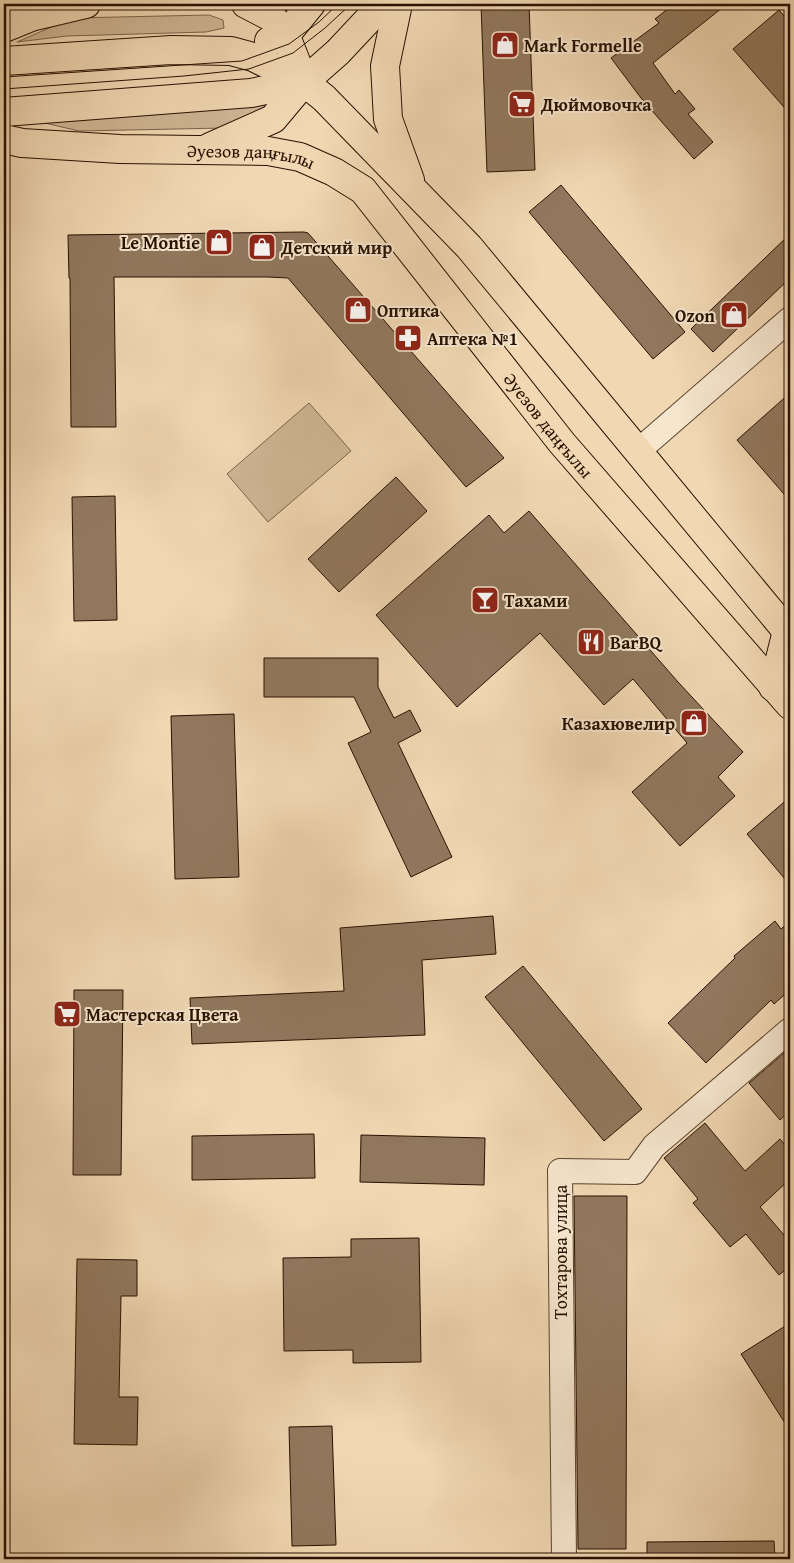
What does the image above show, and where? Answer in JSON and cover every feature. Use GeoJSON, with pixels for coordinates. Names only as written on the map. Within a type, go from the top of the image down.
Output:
{"type":"FeatureCollection","features":[{"type":"Feature","properties":{"kind":"main road"},"geometry":{"type":"LineString","coordinates":[[4,28],[36,10],[86,4]]}},
{"type":"Feature","properties":{"kind":"main road"},"geometry":{"type":"LineString","coordinates":[[246,4],[273,18],[285,36],[304,82]]}},
{"type":"Feature","properties":{"kind":"main road"},"geometry":{"type":"LineString","coordinates":[[290,4],[297,4]]}},
{"type":"Feature","properties":{"kind":"main road"},"geometry":{"type":"LineString","coordinates":[[4,61],[171,50],[231,51],[285,36],[311,4]]}},
{"type":"Feature","properties":{"kind":"main road"},"geometry":{"type":"LineString","coordinates":[[202,150],[273,119],[304,82],[338,52],[384,4]]}},
{"type":"Feature","properties":{"kind":"main road"},"geometry":{"type":"LineString","coordinates":[[398,4],[385,66],[388,119],[413,188]]}},
{"type":"Feature","properties":{"kind":"main road"},"geometry":{"type":"LineString","coordinates":[[231,51],[253,58],[304,82],[324,98],[469,247],[637,452],[789,632],[785,692]]}},
{"type":"Feature","properties":{"kind":"main road"},"geometry":{"type":"LineString","coordinates":[[4,112],[251,93],[304,82]]}},
{"type":"Feature","properties":{"kind":"main road","name":"Әуезов даңғылы"},"geometry":{"type":"LineString","coordinates":[[4,139],[22,143],[120,149],[268,151],[300,157],[334,172],[363,190],[562,443],[785,692]]}},
{"type":"Feature","properties":{"kind":"street"},"geometry":{"type":"LineString","coordinates":[[637,452],[790,319]]}},
{"type":"Feature","properties":{"kind":"street","name":"Тохтарова улица"},"geometry":{"type":"LineString","coordinates":[[564,1559],[560,1171],[635,1172],[654,1146],[790,1030]]}},
{"type":"Feature","properties":{"kind":"shaded area"},"geometry":{"type":"Polygon","coordinates":[[[209,15],[223,20],[224,28],[206,32],[67,36],[17,42],[72,18],[209,15]]]}},
{"type":"Feature","properties":{"kind":"shaded area"},"geometry":{"type":"Polygon","coordinates":[[[272,103],[263,115],[224,128],[79,131],[32,120],[272,103]]]}},
{"type":"Feature","properties":{"kind":"shaded area"},"geometry":{"type":"Polygon","coordinates":[[[309,403],[351,451],[268,522],[227,474],[309,403]]]}},
{"type":"Feature","properties":{"kind":"building"},"geometry":{"type":"Polygon","coordinates":[[[481,4],[529,4],[535,170],[487,172],[481,4]]]}},
{"type":"Feature","properties":{"kind":"building"},"geometry":{"type":"Polygon","coordinates":[[[674,4],[727,4],[653,63],[675,94],[679,90],[695,109],[688,114],[713,142],[694,159],[641,98],[611,58],[659,23],[655,19],[674,4]]]}},
{"type":"Feature","properties":{"kind":"building"},"geometry":{"type":"Polygon","coordinates":[[[779,10],[790,23],[790,114],[733,49],[779,10]]]}},
{"type":"Feature","properties":{"kind":"building"},"geometry":{"type":"Polygon","coordinates":[[[561,185],[685,332],[653,359],[529,212],[561,185]]]}},
{"type":"Feature","properties":{"kind":"building"},"geometry":{"type":"Polygon","coordinates":[[[308,233],[504,458],[466,487],[288,278],[114,277],[116,427],[71,427],[68,235],[308,233]]]}},
{"type":"Feature","properties":{"kind":"building"},"geometry":{"type":"Polygon","coordinates":[[[790,234],[790,278],[713,352],[691,329],[790,234]]]}},
{"type":"Feature","properties":{"kind":"building"},"geometry":{"type":"Polygon","coordinates":[[[790,393],[790,501],[737,440],[790,393]]]}},
{"type":"Feature","properties":{"kind":"building"},"geometry":{"type":"Polygon","coordinates":[[[396,477],[427,511],[339,592],[308,559],[396,477]]]}},
{"type":"Feature","properties":{"kind":"building"},"geometry":{"type":"Polygon","coordinates":[[[115,496],[117,620],[74,621],[72,497],[115,496]]]}},
{"type":"Feature","properties":{"kind":"building"},"geometry":{"type":"Polygon","coordinates":[[[529,511],[678,682],[743,752],[718,777],[735,796],[680,846],[632,792],[687,743],[633,679],[604,705],[540,633],[457,707],[376,615],[489,515],[504,533],[529,511]]]}},
{"type":"Feature","properties":{"kind":"building"},"geometry":{"type":"Polygon","coordinates":[[[264,658],[378,658],[378,687],[394,718],[410,710],[421,731],[398,743],[452,857],[411,877],[348,743],[371,732],[354,697],[264,697],[264,658]]]}},
{"type":"Feature","properties":{"kind":"building"},"geometry":{"type":"Polygon","coordinates":[[[234,714],[239,877],[175,879],[171,716],[234,714]]]}},
{"type":"Feature","properties":{"kind":"building"},"geometry":{"type":"Polygon","coordinates":[[[790,797],[790,885],[747,834],[790,797]]]}},
{"type":"Feature","properties":{"kind":"building"},"geometry":{"type":"Polygon","coordinates":[[[493,916],[496,954],[422,960],[425,1035],[192,1044],[190,998],[344,991],[340,928],[493,916]]]}},
{"type":"Feature","properties":{"kind":"building"},"geometry":{"type":"Polygon","coordinates":[[[775,921],[781,929],[790,921],[790,990],[774,1004],[771,1000],[706,1063],[668,1023],[735,958],[734,956],[775,921]]]}},
{"type":"Feature","properties":{"kind":"building"},"geometry":{"type":"Polygon","coordinates":[[[523,966],[642,1109],[604,1141],[485,997],[523,966]]]}},
{"type":"Feature","properties":{"kind":"building"},"geometry":{"type":"Polygon","coordinates":[[[74,990],[123,990],[121,1175],[73,1175],[74,990]]]}},
{"type":"Feature","properties":{"kind":"building"},"geometry":{"type":"Polygon","coordinates":[[[790,1048],[790,1111],[780,1120],[749,1083],[790,1048]]]}},
{"type":"Feature","properties":{"kind":"building"},"geometry":{"type":"Polygon","coordinates":[[[705,1123],[745,1171],[780,1139],[790,1151],[790,1179],[760,1207],[790,1242],[790,1266],[779,1275],[746,1234],[730,1247],[693,1203],[698,1199],[664,1158],[705,1123]]]}},
{"type":"Feature","properties":{"kind":"building"},"geometry":{"type":"Polygon","coordinates":[[[314,1134],[315,1178],[192,1180],[192,1136],[314,1134]]]}},
{"type":"Feature","properties":{"kind":"building"},"geometry":{"type":"Polygon","coordinates":[[[361,1135],[485,1138],[484,1185],[360,1182],[361,1135]]]}},
{"type":"Feature","properties":{"kind":"building"},"geometry":{"type":"Polygon","coordinates":[[[574,1196],[627,1196],[626,1549],[578,1549],[574,1196]]]}},
{"type":"Feature","properties":{"kind":"building"},"geometry":{"type":"Polygon","coordinates":[[[419,1238],[421,1362],[353,1363],[353,1350],[284,1351],[283,1258],[351,1257],[351,1239],[419,1238]]]}},
{"type":"Feature","properties":{"kind":"building"},"geometry":{"type":"Polygon","coordinates":[[[77,1259],[137,1260],[137,1296],[121,1296],[119,1397],[138,1397],[137,1445],[74,1444],[77,1259]]]}},
{"type":"Feature","properties":{"kind":"building"},"geometry":{"type":"Polygon","coordinates":[[[790,1323],[790,1431],[741,1354],[790,1323]]]}},
{"type":"Feature","properties":{"kind":"building"},"geometry":{"type":"Polygon","coordinates":[[[332,1426],[336,1545],[292,1546],[289,1427],[332,1426]]]}},
{"type":"Feature","properties":{"kind":"building"},"geometry":{"type":"Polygon","coordinates":[[[774,1541],[775,1559],[647,1559],[647,1542],[774,1541]]]}},
{"type":"Feature","properties":{"kind":"tram line"},"geometry":{"type":"LineString","coordinates":[[4,77],[242,61],[289,44],[319,22],[338,4]]}},
{"type":"Feature","properties":{"kind":"tram line"},"geometry":{"type":"LineString","coordinates":[[4,89],[184,76],[249,69],[293,53],[325,28],[351,4]]}},
{"type":"Feature","properties":{"kind":"place","name":"Mark Formelle"},"geometry":{"type":"Point","coordinates":[505,45]}},
{"type":"Feature","properties":{"kind":"place","name":"Дюймовочка"},"geometry":{"type":"Point","coordinates":[522,104]}},
{"type":"Feature","properties":{"kind":"place","name":"Le Montie"},"geometry":{"type":"Point","coordinates":[219,242]}},
{"type":"Feature","properties":{"kind":"place","name":"Детский мир"},"geometry":{"type":"Point","coordinates":[262,247]}},
{"type":"Feature","properties":{"kind":"place","name":"Оптика"},"geometry":{"type":"Point","coordinates":[358,310]}},
{"type":"Feature","properties":{"kind":"place","name":"Ozon"},"geometry":{"type":"Point","coordinates":[734,315]}},
{"type":"Feature","properties":{"kind":"place","name":"Аптека №1"},"geometry":{"type":"Point","coordinates":[408,338]}},
{"type":"Feature","properties":{"kind":"place","name":"Тахами"},"geometry":{"type":"Point","coordinates":[485,600]}},
{"type":"Feature","properties":{"kind":"place","name":"BarBQ"},"geometry":{"type":"Point","coordinates":[591,642]}},
{"type":"Feature","properties":{"kind":"place","name":"Казахювелир"},"geometry":{"type":"Point","coordinates":[694,723]}},
{"type":"Feature","properties":{"kind":"place","name":"Мастерская Цвета"},"geometry":{"type":"Point","coordinates":[67,1014]}}]}
